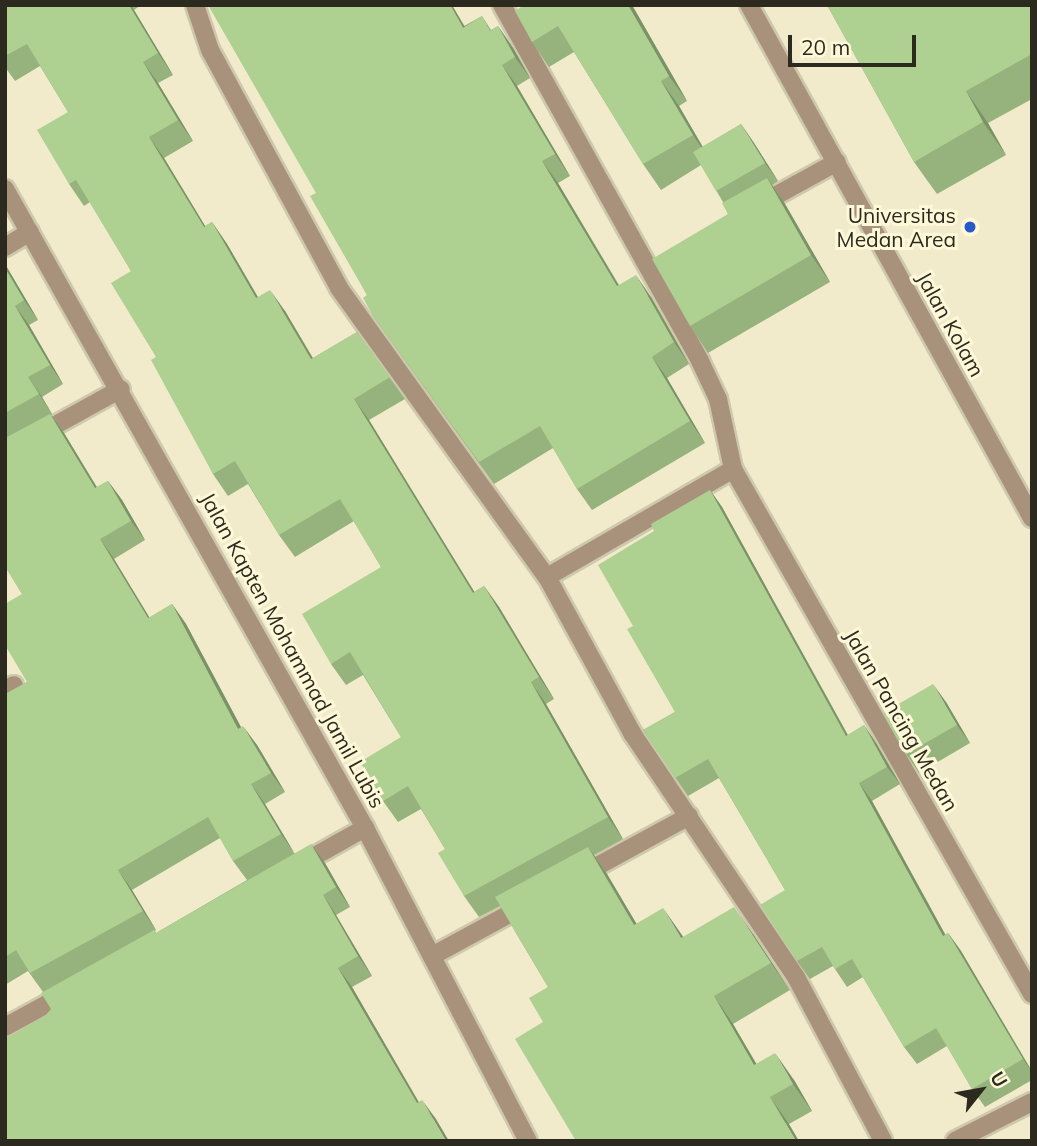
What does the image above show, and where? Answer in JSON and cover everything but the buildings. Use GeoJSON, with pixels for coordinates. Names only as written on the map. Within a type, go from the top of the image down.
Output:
{"type":"FeatureCollection","features":[{"type":"Feature","properties":{"kind":"street"},"geometry":{"type":"LineString","coordinates":[[195,5],[210,50],[339,288],[547,577],[632,733],[797,979],[883,1141]]}},
{"type":"Feature","properties":{"kind":"street","name":"Jalan Pancing Medan"},"geometry":{"type":"LineString","coordinates":[[502,5],[656,262],[718,399],[733,469],[1032,994]]}},
{"type":"Feature","properties":{"kind":"street","name":"Jalan Kolam"},"geometry":{"type":"LineString","coordinates":[[749,5],[1032,518]]}},
{"type":"Feature","properties":{"kind":"street"},"geometry":{"type":"LineString","coordinates":[[743,214],[837,162]]}},
{"type":"Feature","properties":{"kind":"street","name":"Jalan Kapten Mohammad Jamil Lubis"},"geometry":{"type":"LineString","coordinates":[[5,189],[121,389],[365,828],[528,1141]]}},
{"type":"Feature","properties":{"kind":"street"},"geometry":{"type":"LineString","coordinates":[[5,247],[30,232]]}},
{"type":"Feature","properties":{"kind":"street"},"geometry":{"type":"LineString","coordinates":[[5,453],[121,389]]}},
{"type":"Feature","properties":{"kind":"street"},"geometry":{"type":"LineString","coordinates":[[547,577],[733,469]]}},
{"type":"Feature","properties":{"kind":"street"},"geometry":{"type":"LineString","coordinates":[[566,883],[689,816]]}},
{"type":"Feature","properties":{"kind":"street"},"geometry":{"type":"LineString","coordinates":[[281,875],[365,828]]}},
{"type":"Feature","properties":{"kind":"street"},"geometry":{"type":"LineString","coordinates":[[432,956],[542,896]]}},
{"type":"Feature","properties":{"kind":"street"},"geometry":{"type":"LineString","coordinates":[[5,1027],[89,981]]}},
{"type":"Feature","properties":{"kind":"street"},"geometry":{"type":"LineString","coordinates":[[955,1141],[1032,1102]]}},
{"type":"Feature","properties":{"kind":"place","name":"Universitas Medan Area"},"geometry":{"type":"Point","coordinates":[970,227]}}]}
